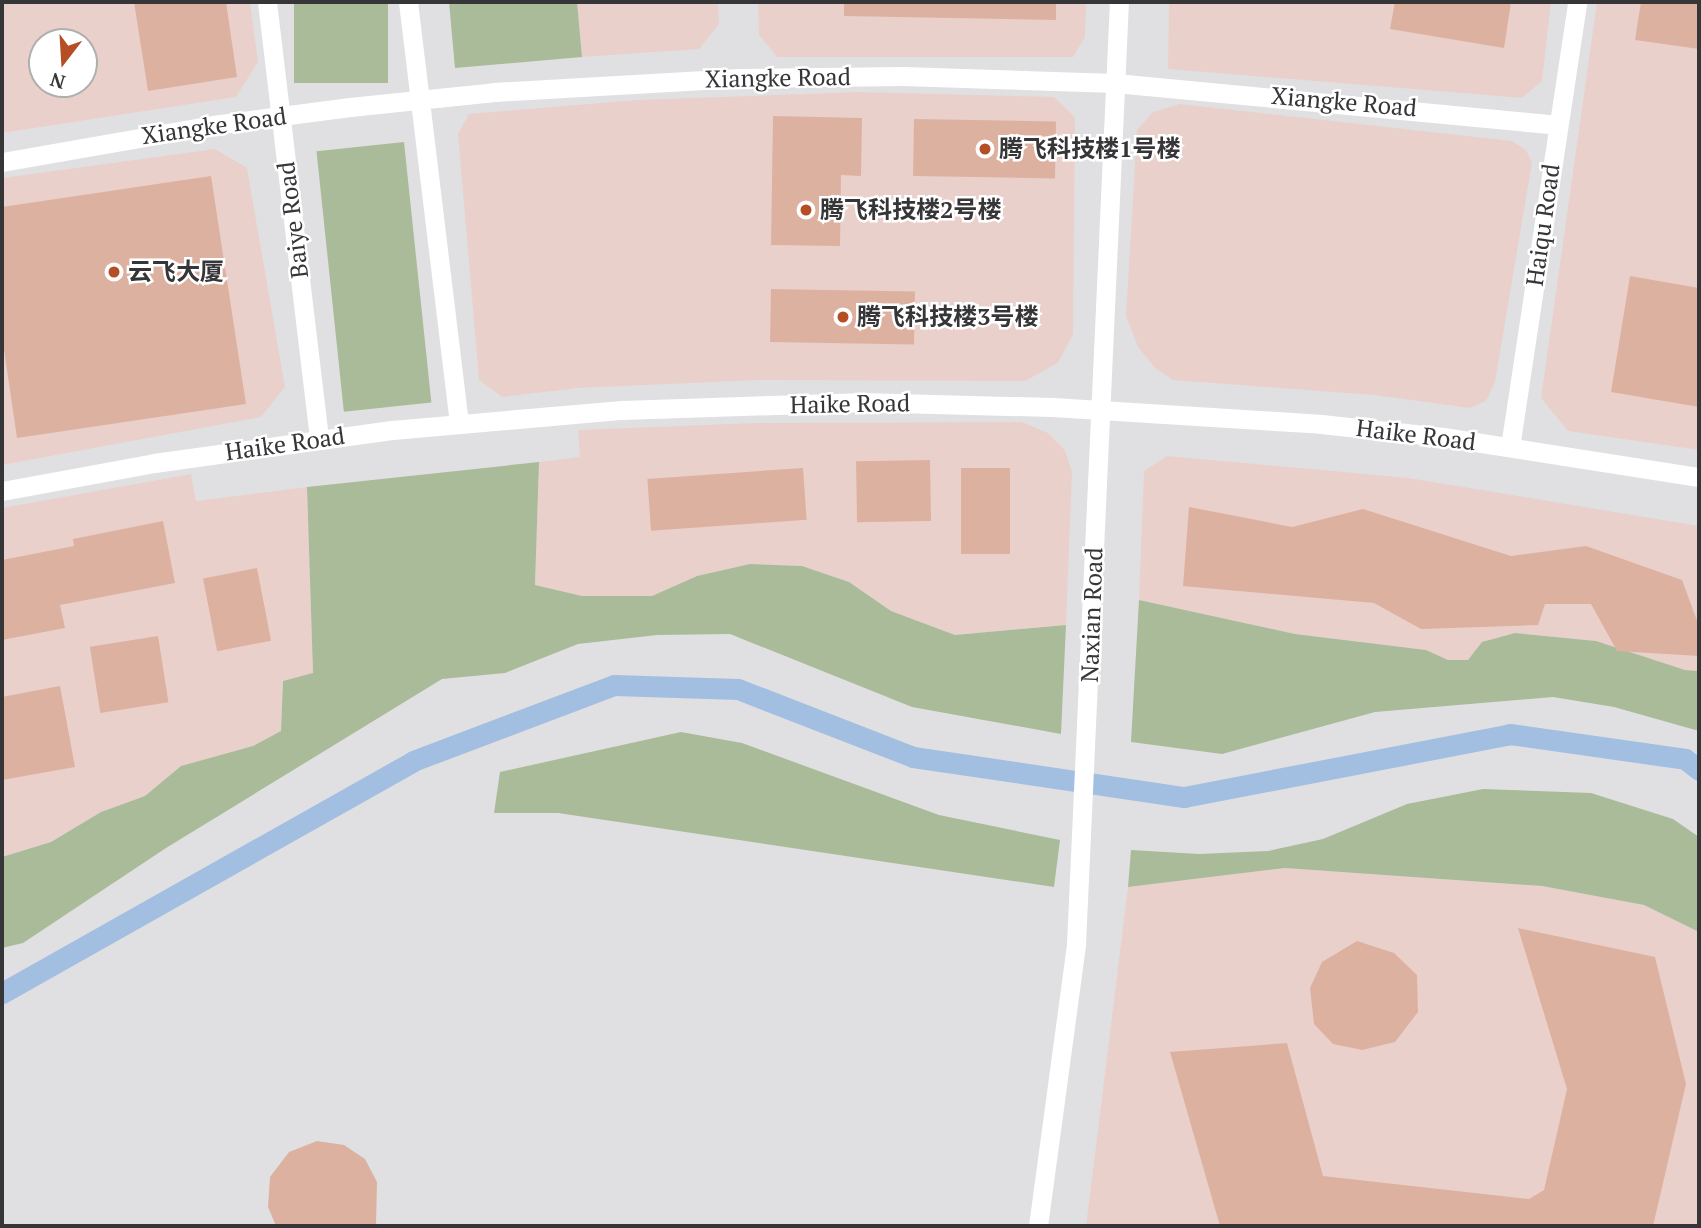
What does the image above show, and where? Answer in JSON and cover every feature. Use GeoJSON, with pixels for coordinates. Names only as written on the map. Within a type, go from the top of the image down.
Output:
{"type":"FeatureCollection","features":[{"type":"Feature","properties":{"kind":"street","name":"Baiye Road"},"geometry":{"type":"LineString","coordinates":[[267,2],[319,439]]}},
{"type":"Feature","properties":{"kind":"street"},"geometry":{"type":"LineString","coordinates":[[408,2],[459,423]]}},
{"type":"Feature","properties":{"kind":"street","name":"Naxian Road"},"geometry":{"type":"LineString","coordinates":[[1038,1226],[1068,1021],[1082,853],[1119,2]]}},
{"type":"Feature","properties":{"kind":"street","name":"Haiqu Road"},"geometry":{"type":"LineString","coordinates":[[1510,447],[1577,2]]}},
{"type":"Feature","properties":{"kind":"street","name":"Xiangke Road"},"geometry":{"type":"LineString","coordinates":[[2,162],[280,116],[420,100],[739,78],[917,76],[1115,83],[1558,125]]}},
{"type":"Feature","properties":{"kind":"street","name":"Haike Road"},"geometry":{"type":"LineString","coordinates":[[2,491],[319,439],[459,423],[622,410],[859,402],[1101,410],[1321,424],[1510,447],[1699,477]]}},
{"type":"Feature","properties":{"kind":"shaded area"},"geometry":{"type":"Polygon","coordinates":[[[2,2],[250,2],[258,62],[236,97],[2,133],[2,2]]]}},
{"type":"Feature","properties":{"kind":"shaded area"},"geometry":{"type":"Polygon","coordinates":[[[577,2],[718,2],[719,24],[699,49],[582,57],[577,2]]]}},
{"type":"Feature","properties":{"kind":"shaded area"},"geometry":{"type":"Polygon","coordinates":[[[758,2],[1086,2],[1085,37],[1073,57],[777,57],[759,35],[758,2]]]}},
{"type":"Feature","properties":{"kind":"shaded area"},"geometry":{"type":"Polygon","coordinates":[[[1169,2],[1551,2],[1542,81],[1522,98],[1168,69],[1169,2]]]}},
{"type":"Feature","properties":{"kind":"shaded area"},"geometry":{"type":"Polygon","coordinates":[[[1597,2],[1699,2],[1699,450],[1568,431],[1541,398],[1597,2]]]}},
{"type":"Feature","properties":{"kind":"shaded area"},"geometry":{"type":"Polygon","coordinates":[[[858,92],[1054,97],[1075,117],[1073,334],[1058,363],[1025,381],[758,380],[578,388],[502,397],[479,380],[458,134],[469,114],[637,100],[858,92]]]}},
{"type":"Feature","properties":{"kind":"shaded area"},"geometry":{"type":"Polygon","coordinates":[[[1180,104],[1512,141],[1526,150],[1532,163],[1495,382],[1486,401],[1470,408],[1374,395],[1173,380],[1155,368],[1138,347],[1126,316],[1137,130],[1153,112],[1180,104]]]}},
{"type":"Feature","properties":{"kind":"shaded area","name":"云飞大厦"},"geometry":{"type":"Polygon","coordinates":[[[215,149],[247,168],[285,387],[261,417],[2,465],[2,178],[215,149]]]}},
{"type":"Feature","properties":{"kind":"shaded area"},"geometry":{"type":"Polygon","coordinates":[[[1022,422],[1048,433],[1065,450],[1072,472],[1066,625],[955,635],[891,611],[849,582],[802,566],[750,564],[697,576],[652,596],[582,596],[535,585],[539,462],[580,457],[578,430],[754,423],[1022,422]]]}},
{"type":"Feature","properties":{"kind":"shaded area"},"geometry":{"type":"Polygon","coordinates":[[[1167,456],[1409,478],[1699,526],[1699,671],[1685,670],[1596,641],[1515,633],[1483,642],[1468,660],[1448,660],[1426,650],[1295,634],[1139,600],[1144,471],[1167,456]]]}},
{"type":"Feature","properties":{"kind":"shaded area"},"geometry":{"type":"Polygon","coordinates":[[[191,474],[196,501],[307,487],[313,674],[283,681],[281,731],[253,746],[181,766],[145,796],[101,812],[51,842],[2,857],[2,508],[191,474]]]}},
{"type":"Feature","properties":{"kind":"shaded area"},"geometry":{"type":"Polygon","coordinates":[[[1285,868],[1542,886],[1644,905],[1699,932],[1699,1226],[1086,1226],[1128,887],[1285,868]]]}},
{"type":"Feature","properties":{"kind":"green space"},"geometry":{"type":"Polygon","coordinates":[[[294,2],[388,2],[388,83],[294,83],[294,2]]]}},
{"type":"Feature","properties":{"kind":"green space"},"geometry":{"type":"Polygon","coordinates":[[[449,2],[577,2],[582,57],[455,68],[449,2]]]}},
{"type":"Feature","properties":{"kind":"green space"},"geometry":{"type":"Polygon","coordinates":[[[404,142],[431,403],[344,412],[316,151],[404,142]]]}},
{"type":"Feature","properties":{"kind":"green space"},"geometry":{"type":"Polygon","coordinates":[[[539,462],[535,585],[582,596],[652,596],[697,576],[750,564],[802,566],[849,582],[891,611],[955,635],[1066,625],[1061,734],[912,707],[730,634],[657,635],[578,644],[505,673],[442,679],[166,848],[23,943],[2,948],[2,857],[51,842],[101,812],[145,796],[181,766],[253,746],[281,731],[283,681],[313,673],[307,487],[539,462]]]}},
{"type":"Feature","properties":{"kind":"green space"},"geometry":{"type":"Polygon","coordinates":[[[1139,600],[1295,634],[1426,650],[1448,660],[1468,660],[1482,642],[1515,633],[1596,641],[1685,670],[1699,671],[1699,731],[1614,707],[1553,697],[1375,712],[1222,754],[1131,742],[1139,600]]]}},
{"type":"Feature","properties":{"kind":"green space"},"geometry":{"type":"Polygon","coordinates":[[[681,732],[742,743],[939,815],[1060,840],[1054,887],[558,813],[494,813],[500,772],[681,732]]]}},
{"type":"Feature","properties":{"kind":"green space"},"geometry":{"type":"Polygon","coordinates":[[[1483,789],[1591,793],[1673,819],[1699,837],[1699,932],[1644,905],[1542,886],[1285,868],[1128,887],[1131,850],[1199,854],[1268,851],[1323,839],[1407,804],[1483,789]]]}},
{"type":"Feature","properties":{"kind":"building"},"geometry":{"type":"Polygon","coordinates":[[[134,2],[226,2],[237,77],[148,91],[134,2]]]}},
{"type":"Feature","properties":{"kind":"building"},"geometry":{"type":"Polygon","coordinates":[[[844,2],[1056,2],[1056,20],[844,16],[844,2]]]}},
{"type":"Feature","properties":{"kind":"building"},"geometry":{"type":"Polygon","coordinates":[[[1395,2],[1511,2],[1504,48],[1390,29],[1395,2]]]}},
{"type":"Feature","properties":{"kind":"building"},"geometry":{"type":"Polygon","coordinates":[[[1641,2],[1699,2],[1699,49],[1635,40],[1641,2]]]}},
{"type":"Feature","properties":{"kind":"building","name":"腾飞科技楼2号楼"},"geometry":{"type":"Polygon","coordinates":[[[773,116],[862,118],[861,176],[841,175],[840,246],[771,245],[773,116]]]}},
{"type":"Feature","properties":{"kind":"building","name":"腾飞科技楼1号楼"},"geometry":{"type":"Polygon","coordinates":[[[914,119],[1056,121],[1055,178],[913,176],[914,119]]]}},
{"type":"Feature","properties":{"kind":"building","name":"云飞大厦"},"geometry":{"type":"Polygon","coordinates":[[[211,176],[246,404],[17,438],[2,336],[2,207],[211,176]]]}},
{"type":"Feature","properties":{"kind":"building"},"geometry":{"type":"Polygon","coordinates":[[[1630,276],[1699,288],[1699,407],[1611,392],[1630,276]]]}},
{"type":"Feature","properties":{"kind":"building","name":"腾飞科技楼3号楼"},"geometry":{"type":"Polygon","coordinates":[[[771,289],[915,292],[914,345],[770,342],[771,289]]]}},
{"type":"Feature","properties":{"kind":"building"},"geometry":{"type":"Polygon","coordinates":[[[930,460],[931,521],[857,522],[856,461],[930,460]]]}},
{"type":"Feature","properties":{"kind":"building"},"geometry":{"type":"Polygon","coordinates":[[[803,468],[807,520],[651,531],[647,479],[803,468]]]}},
{"type":"Feature","properties":{"kind":"building"},"geometry":{"type":"Polygon","coordinates":[[[961,468],[1010,468],[1010,554],[961,554],[961,468]]]}},
{"type":"Feature","properties":{"kind":"building"},"geometry":{"type":"Polygon","coordinates":[[[1189,507],[1292,527],[1363,509],[1511,556],[1586,546],[1682,580],[1699,626],[1699,656],[1617,651],[1591,604],[1545,604],[1538,625],[1421,629],[1374,603],[1183,586],[1189,507]]]}},
{"type":"Feature","properties":{"kind":"building"},"geometry":{"type":"Polygon","coordinates":[[[163,521],[175,583],[60,605],[65,628],[2,640],[2,560],[74,546],[73,539],[163,521]]]}},
{"type":"Feature","properties":{"kind":"building"},"geometry":{"type":"Polygon","coordinates":[[[257,568],[271,641],[217,651],[203,578],[257,568]]]}},
{"type":"Feature","properties":{"kind":"building"},"geometry":{"type":"Polygon","coordinates":[[[158,636],[168,702],[100,713],[90,647],[158,636]]]}},
{"type":"Feature","properties":{"kind":"building"},"geometry":{"type":"Polygon","coordinates":[[[60,686],[75,767],[2,780],[2,697],[60,686]]]}},
{"type":"Feature","properties":{"kind":"building"},"geometry":{"type":"Polygon","coordinates":[[[1518,928],[1655,957],[1686,1084],[1653,1226],[1220,1226],[1170,1052],[1287,1043],[1323,1176],[1529,1199],[1544,1190],[1567,1089],[1518,928]]]}},
{"type":"Feature","properties":{"kind":"building"},"geometry":{"type":"Polygon","coordinates":[[[1357,941],[1394,953],[1417,975],[1418,1012],[1395,1042],[1362,1050],[1333,1044],[1314,1024],[1310,988],[1322,962],[1357,941]]]}},
{"type":"Feature","properties":{"kind":"building"},"geometry":{"type":"Polygon","coordinates":[[[317,1141],[344,1145],[365,1159],[377,1182],[376,1226],[276,1226],[268,1207],[270,1177],[289,1152],[317,1141]]]}},
{"type":"Feature","properties":{"kind":"waterway"},"geometry":{"type":"LineString","coordinates":[[2,993],[413,761],[614,685],[738,689],[913,757],[1184,797],[1510,734],[1685,759],[1699,770]]}},
{"type":"Feature","properties":{"kind":"place","name":"腾飞科技楼1号楼"},"geometry":{"type":"Point","coordinates":[985,149]}},
{"type":"Feature","properties":{"kind":"place","name":"腾飞科技楼2号楼"},"geometry":{"type":"Point","coordinates":[806,210]}},
{"type":"Feature","properties":{"kind":"place","name":"云飞大厦"},"geometry":{"type":"Point","coordinates":[114,272]}},
{"type":"Feature","properties":{"kind":"place","name":"腾飞科技楼3号楼"},"geometry":{"type":"Point","coordinates":[843,317]}}]}
